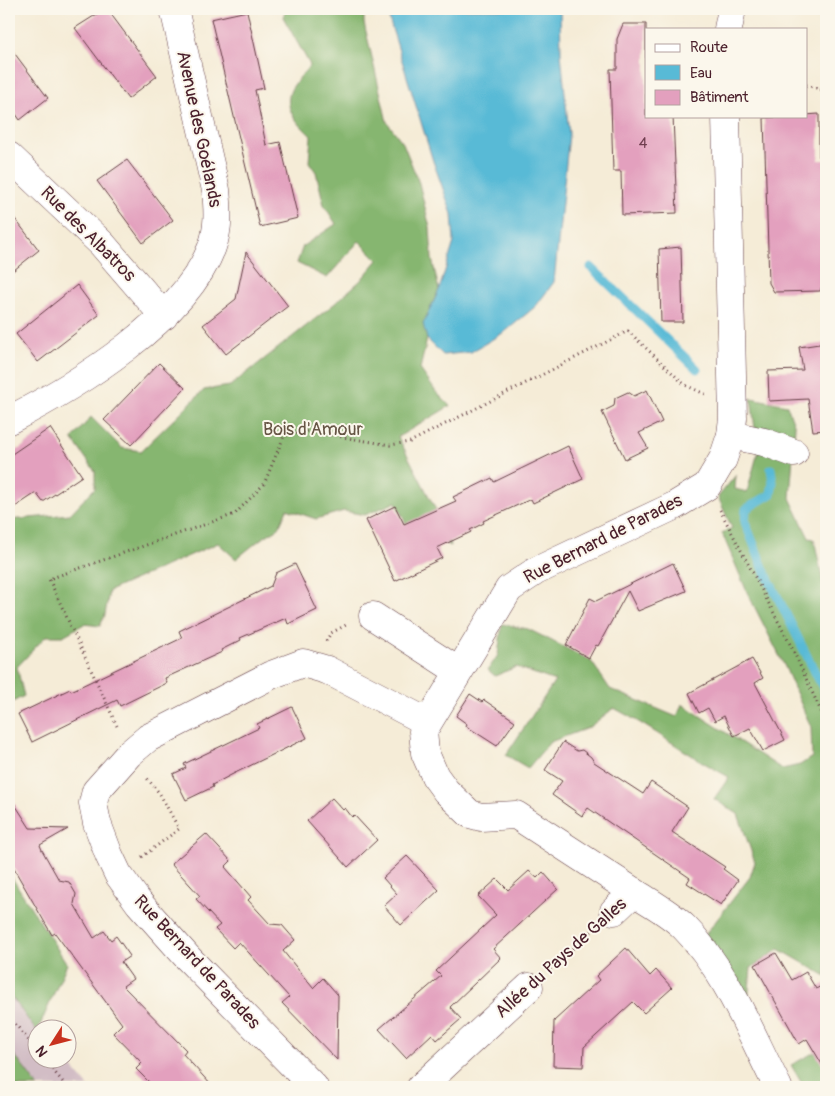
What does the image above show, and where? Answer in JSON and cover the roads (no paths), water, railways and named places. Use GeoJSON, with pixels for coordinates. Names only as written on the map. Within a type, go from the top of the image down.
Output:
{"type":"FeatureCollection","features":[{"type":"Feature","properties":{"kind":"street","name":"Avenue des Goélands"},"geometry":{"type":"LineString","coordinates":[[9,420],[99,368],[164,316],[207,259],[217,229],[218,212],[209,157],[195,109],[174,9]]}},
{"type":"Feature","properties":{"kind":"street"},"geometry":{"type":"LineString","coordinates":[[728,28],[732,9]]}},
{"type":"Feature","properties":{"kind":"street","name":"Rue Bernard de Parades"},"geometry":{"type":"LineString","coordinates":[[314,1087],[165,934],[118,874],[97,823],[93,803],[96,791],[103,780],[143,742],[171,725],[263,679],[290,666],[303,663],[312,664],[361,687],[427,722],[505,594],[521,579],[674,506],[707,486],[718,470],[731,435],[733,396],[726,118]]}},
{"type":"Feature","properties":{"kind":"street","name":"Rue des Albatros"},"geometry":{"type":"LineString","coordinates":[[9,156],[102,244],[164,316]]}},
{"type":"Feature","properties":{"kind":"street"},"geometry":{"type":"LineString","coordinates":[[731,435],[764,442],[794,453]]}},
{"type":"Feature","properties":{"kind":"street"},"geometry":{"type":"LineString","coordinates":[[373,616],[458,671]]}},
{"type":"Feature","properties":{"kind":"street","name":"Allée du Pays de Galles"},"geometry":{"type":"LineString","coordinates":[[427,722],[423,740],[429,765],[446,791],[470,814],[481,817],[516,815],[683,926],[704,949],[723,981],[778,1087]]}},
{"type":"Feature","properties":{"kind":"street","name":"Allée du Pays de Galles"},"geometry":{"type":"LineString","coordinates":[[614,911],[634,892]]}},
{"type":"Feature","properties":{"kind":"street","name":"Allée du Pays de Galles"},"geometry":{"type":"LineString","coordinates":[[421,1087],[529,987]]}},
{"type":"Feature","properties":{"kind":"water"},"geometry":{"type":"Polygon","coordinates":[[[386,9],[560,9],[561,53],[569,134],[554,282],[536,306],[506,331],[471,352],[443,355],[427,339],[423,324],[439,290],[454,242],[452,214],[433,161],[386,9]]]}},
{"type":"Feature","properties":{"kind":"waterway"},"geometry":{"type":"LineString","coordinates":[[591,267],[697,369]]}},
{"type":"Feature","properties":{"kind":"waterway"},"geometry":{"type":"LineString","coordinates":[[771,469],[773,482],[771,494],[746,509],[745,522],[764,570],[826,694]]}},
{"type":"Feature","properties":{"kind":"park label","name":"Bois d'Amour"},"geometry":{"type":"Point","coordinates":[313,429]}}]}
